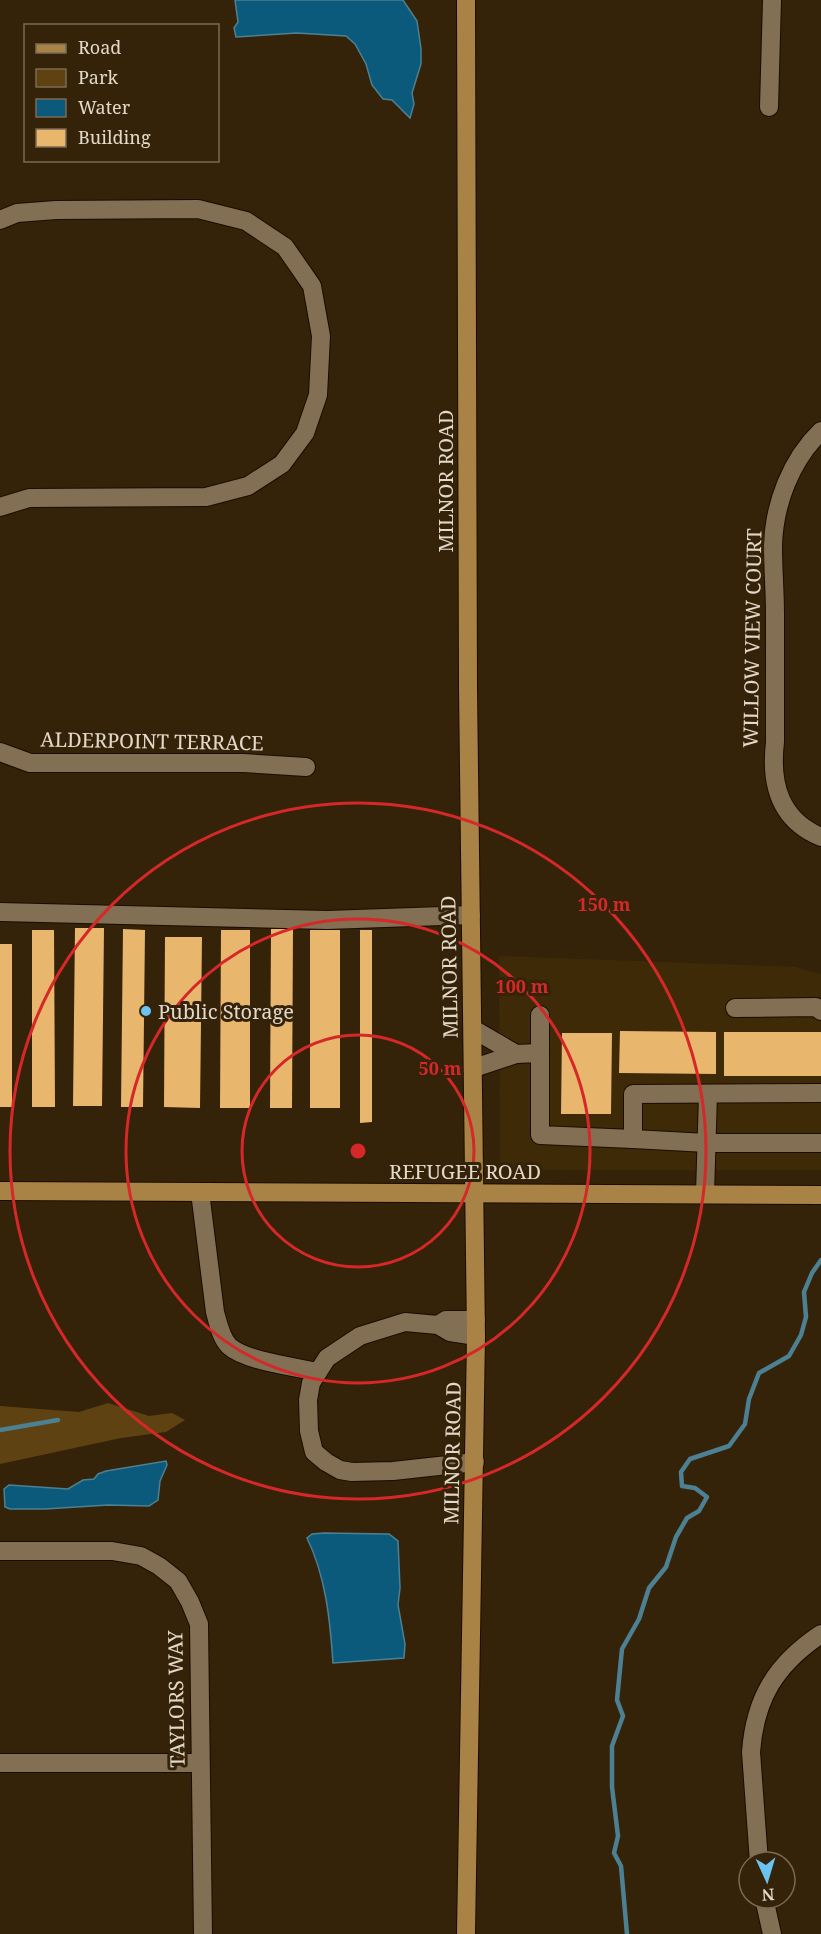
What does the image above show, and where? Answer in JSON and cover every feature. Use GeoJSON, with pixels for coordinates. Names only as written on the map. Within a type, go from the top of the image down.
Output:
{"type":"FeatureCollection","features":[{"type":"Feature","properties":{"kind":"main road","name":"MILNOR ROAD"},"geometry":{"type":"LineString","coordinates":[[466,0],[468,676],[476,1328],[466,1934]]}},
{"type":"Feature","properties":{"kind":"main road","name":"REFUGEE ROAD"},"geometry":{"type":"LineString","coordinates":[[0,1191],[705,1194],[820,1191]]}},
{"type":"Feature","properties":{"kind":"street"},"geometry":{"type":"LineString","coordinates":[[769,107],[772,0]]}},
{"type":"Feature","properties":{"kind":"street"},"geometry":{"type":"LineString","coordinates":[[0,220],[17,213],[56,210],[198,209],[246,221],[285,247],[312,286],[321,336],[318,395],[305,433],[282,464],[248,486],[206,497],[29,498],[0,507]]}},
{"type":"Feature","properties":{"kind":"street","name":"WILLOW VIEW COURT"},"geometry":{"type":"LineString","coordinates":[[821,431],[811,441],[795,465],[780,500],[775,527],[775,742],[772,764],[776,787],[784,805],[796,822],[821,837]]}},
{"type":"Feature","properties":{"kind":"street","name":"ALDERPOINT TERRACE"},"geometry":{"type":"LineString","coordinates":[[0,752],[30,763],[243,763],[306,767]]}},
{"type":"Feature","properties":{"kind":"street"},"geometry":{"type":"LineString","coordinates":[[0,912],[327,920],[471,915]]}},
{"type":"Feature","properties":{"kind":"street"},"geometry":{"type":"LineString","coordinates":[[735,1008],[816,1007],[821,1011]]}},
{"type":"Feature","properties":{"kind":"street"},"geometry":{"type":"LineString","coordinates":[[540,1015],[540,1135],[707,1143],[821,1143]]}},
{"type":"Feature","properties":{"kind":"street"},"geometry":{"type":"LineString","coordinates":[[472,1029],[516,1054]]}},
{"type":"Feature","properties":{"kind":"street"},"geometry":{"type":"LineString","coordinates":[[474,1068],[516,1054],[540,1053]]}},
{"type":"Feature","properties":{"kind":"street"},"geometry":{"type":"LineString","coordinates":[[633,1139],[633,1094],[821,1093]]}},
{"type":"Feature","properties":{"kind":"street"},"geometry":{"type":"LineString","coordinates":[[705,1194],[708,1094]]}},
{"type":"Feature","properties":{"kind":"street"},"geometry":{"type":"LineString","coordinates":[[200,1192],[215,1312],[220,1329],[229,1346],[244,1354],[273,1363],[318,1372]]}},
{"type":"Feature","properties":{"kind":"street"},"geometry":{"type":"LineString","coordinates":[[475,1462],[393,1471],[340,1470],[314,1452],[309,1431],[308,1400],[311,1383],[327,1358],[360,1336],[405,1322],[438,1324],[446,1320],[476,1328]]}},
{"type":"Feature","properties":{"kind":"street","name":"TAYLORS WAY"},"geometry":{"type":"LineString","coordinates":[[0,1551],[112,1551],[141,1556],[178,1581],[190,1602],[199,1624],[203,1934]]}},
{"type":"Feature","properties":{"kind":"street"},"geometry":{"type":"LineString","coordinates":[[758,1850],[751,1752],[758,1708],[778,1671],[796,1652],[821,1634]]}},
{"type":"Feature","properties":{"kind":"street"},"geometry":{"type":"LineString","coordinates":[[0,1764],[200,1763]]}},
{"type":"Feature","properties":{"kind":"street"},"geometry":{"type":"LineString","coordinates":[[767,1910],[772,1934]]}},
{"type":"Feature","properties":{"kind":"shaded area"},"geometry":{"type":"Polygon","coordinates":[[[499,956],[795,967],[821,974],[821,1170],[508,1170],[501,1163],[500,1157],[499,956]]]}},
{"type":"Feature","properties":{"kind":"green space"},"geometry":{"type":"Polygon","coordinates":[[[108,1403],[149,1416],[172,1413],[185,1420],[166,1432],[121,1438],[0,1464],[0,1406],[79,1412],[108,1403]]]}},
{"type":"Feature","properties":{"kind":"water"},"geometry":{"type":"Polygon","coordinates":[[[235,0],[403,0],[417,21],[421,49],[421,64],[412,93],[414,104],[410,118],[392,100],[383,99],[372,85],[366,64],[355,44],[346,36],[297,33],[236,37],[234,28],[238,22],[235,0]]]}},
{"type":"Feature","properties":{"kind":"water"},"geometry":{"type":"Polygon","coordinates":[[[166,1461],[167,1465],[160,1481],[158,1500],[149,1506],[108,1505],[45,1509],[5,1507],[4,1489],[9,1485],[68,1489],[83,1480],[94,1479],[98,1474],[106,1471],[166,1461]]]}},
{"type":"Feature","properties":{"kind":"water"},"geometry":{"type":"Polygon","coordinates":[[[312,1534],[389,1534],[398,1541],[400,1588],[398,1605],[405,1644],[404,1658],[333,1663],[323,1583],[307,1538],[312,1534]]]}},
{"type":"Feature","properties":{"kind":"building"},"geometry":{"type":"Polygon","coordinates":[[[75,928],[104,928],[102,1106],[73,1106],[75,928]]]}},
{"type":"Feature","properties":{"kind":"building"},"geometry":{"type":"Polygon","coordinates":[[[123,929],[145,930],[143,1107],[121,1107],[123,929]]]}},
{"type":"Feature","properties":{"kind":"building"},"geometry":{"type":"Polygon","coordinates":[[[271,929],[293,929],[292,1108],[270,1108],[271,929]]]}},
{"type":"Feature","properties":{"kind":"building"},"geometry":{"type":"Polygon","coordinates":[[[32,930],[54,930],[55,1107],[32,1107],[32,930]]]}},
{"type":"Feature","properties":{"kind":"building"},"geometry":{"type":"Polygon","coordinates":[[[221,930],[250,930],[250,1108],[220,1108],[221,930]]]}},
{"type":"Feature","properties":{"kind":"building"},"geometry":{"type":"Polygon","coordinates":[[[310,930],[340,930],[340,1108],[310,1108],[310,930]]]}},
{"type":"Feature","properties":{"kind":"building"},"geometry":{"type":"Polygon","coordinates":[[[360,930],[372,930],[372,1122],[360,1123],[360,930]]]}},
{"type":"Feature","properties":{"kind":"building"},"geometry":{"type":"Polygon","coordinates":[[[165,937],[202,937],[200,1108],[164,1107],[165,937]]]}},
{"type":"Feature","properties":{"kind":"building"},"geometry":{"type":"Polygon","coordinates":[[[0,944],[12,944],[12,1107],[0,1107],[0,944]]]}},
{"type":"Feature","properties":{"kind":"building"},"geometry":{"type":"Polygon","coordinates":[[[620,1031],[716,1032],[716,1074],[619,1073],[620,1031]]]}},
{"type":"Feature","properties":{"kind":"building"},"geometry":{"type":"Polygon","coordinates":[[[724,1032],[821,1032],[821,1076],[724,1076],[724,1032]]]}},
{"type":"Feature","properties":{"kind":"building"},"geometry":{"type":"Polygon","coordinates":[[[562,1033],[612,1033],[611,1114],[561,1114],[562,1033]]]}},
{"type":"Feature","properties":{"kind":"waterway"},"geometry":{"type":"LineString","coordinates":[[627,1934],[621,1866],[614,1853],[618,1836],[612,1787],[612,1746],[623,1716],[617,1700],[622,1649],[639,1619],[649,1588],[666,1567],[676,1537],[687,1518],[699,1511],[707,1497],[695,1488],[682,1486],[681,1472],[690,1459],[729,1446],[745,1424],[749,1399],[759,1373],[789,1356],[801,1335],[806,1317],[804,1292],[812,1273],[821,1260]]}},
{"type":"Feature","properties":{"kind":"waterway"},"geometry":{"type":"LineString","coordinates":[[0,1430],[58,1420]]}},
{"type":"Feature","properties":{"kind":"place","name":"Public Storage"},"geometry":{"type":"Point","coordinates":[146,1011]}}]}
